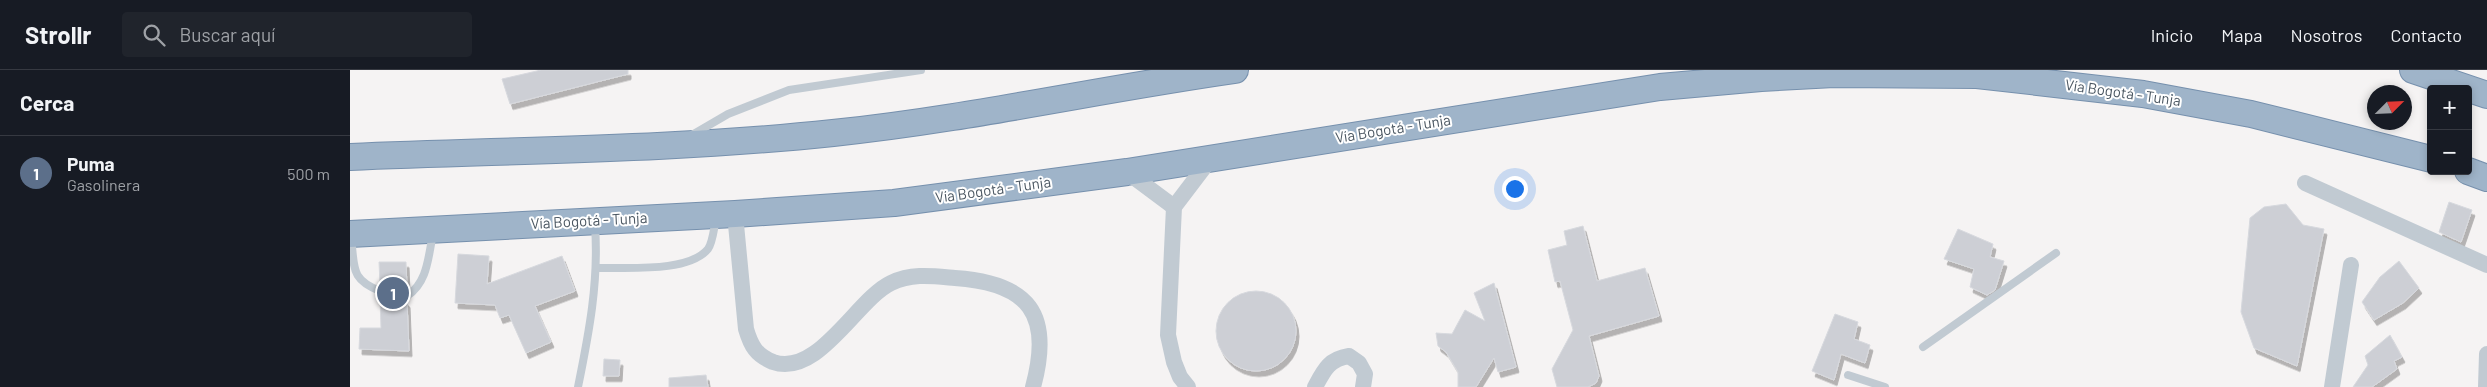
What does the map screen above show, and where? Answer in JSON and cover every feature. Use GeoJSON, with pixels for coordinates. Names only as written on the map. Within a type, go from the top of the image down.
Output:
{"type":"FeatureCollection","features":[{"type":"Feature","properties":{"kind":"highway"},"geometry":{"type":"LineString","coordinates":[[350,157],[757,140],[882,127],[995,112],[1235,70]]}},
{"type":"Feature","properties":{"kind":"highway"},"geometry":{"type":"LineString","coordinates":[[2413,70],[2487,95]]}},
{"type":"Feature","properties":{"kind":"highway","name":"Vía Bogotá - Tunja"},"geometry":{"type":"LineString","coordinates":[[350,234],[894,203],[1127,172],[1660,87],[1761,78],[1910,73],[1977,75],[2143,94],[2251,114],[2427,158]]}},
{"type":"Feature","properties":{"kind":"highway"},"geometry":{"type":"LineString","coordinates":[[2472,172],[2487,178]]}},
{"type":"Feature","properties":{"kind":"street"},"geometry":{"type":"LineString","coordinates":[[1188,387],[1180,377],[1174,362],[1168,335],[1174,207],[1212,157]]}},
{"type":"Feature","properties":{"kind":"street"},"geometry":{"type":"LineString","coordinates":[[1127,172],[1174,207]]}},
{"type":"Feature","properties":{"kind":"street"},"geometry":{"type":"LineString","coordinates":[[2305,183],[2487,265]]}},
{"type":"Feature","properties":{"kind":"street"},"geometry":{"type":"LineString","coordinates":[[726,214],[746,329],[751,347],[763,358],[779,364],[796,361],[820,350],[870,298],[890,283],[917,275],[983,280],[1011,290],[1026,301],[1038,323],[1042,344],[1033,387]]}},
{"type":"Feature","properties":{"kind":"street"},"geometry":{"type":"LineString","coordinates":[[2332,387],[2351,264]]}},
{"type":"Feature","properties":{"kind":"street"},"geometry":{"type":"LineString","coordinates":[[2486,387],[2487,354]]}},
{"type":"Feature","properties":{"kind":"street"},"geometry":{"type":"LineString","coordinates":[[1315,387],[1328,364],[1338,358],[1350,356],[1359,363],[1365,374],[1362,387]]}},
{"type":"Feature","properties":{"kind":"lane"},"geometry":{"type":"LineString","coordinates":[[677,144],[728,114],[789,90],[921,70]]}},
{"type":"Feature","properties":{"kind":"lane"},"geometry":{"type":"LineString","coordinates":[[597,268],[680,265],[697,258],[709,248],[726,214]]}},
{"type":"Feature","properties":{"kind":"lane"},"geometry":{"type":"LineString","coordinates":[[578,387],[591,325],[597,268],[595,221]]}},
{"type":"Feature","properties":{"kind":"lane"},"geometry":{"type":"LineString","coordinates":[[407,296],[416,290],[424,278],[434,229]]}},
{"type":"Feature","properties":{"kind":"lane"},"geometry":{"type":"LineString","coordinates":[[350,234],[355,274],[363,284],[380,291]]}},
{"type":"Feature","properties":{"kind":"lane"},"geometry":{"type":"LineString","coordinates":[[1923,347],[2056,254]]}},
{"type":"Feature","properties":{"kind":"lane"},"geometry":{"type":"LineString","coordinates":[[1848,375],[1885,387]]}},
{"type":"Feature","properties":{"kind":"building"},"geometry":{"type":"Polygon","coordinates":[[[541,70],[628,70],[628,74],[510,104],[502,79],[541,70]]]}},
{"type":"Feature","properties":{"kind":"building"},"geometry":{"type":"Polygon","coordinates":[[[2449,202],[2472,210],[2461,242],[2439,232],[2449,202]]]}},
{"type":"Feature","properties":{"kind":"building"},"geometry":{"type":"Polygon","coordinates":[[[2286,204],[2303,225],[2324,229],[2297,366],[2254,348],[2241,312],[2250,218],[2264,207],[2286,204]]]}},
{"type":"Feature","properties":{"kind":"building"},"geometry":{"type":"Polygon","coordinates":[[[1583,226],[1597,281],[1645,268],[1659,316],[1589,336],[1599,376],[1596,383],[1588,387],[1557,387],[1552,369],[1573,330],[1560,281],[1555,282],[1548,250],[1567,245],[1564,231],[1583,226]]]}},
{"type":"Feature","properties":{"kind":"building"},"geometry":{"type":"Polygon","coordinates":[[[1958,229],[1993,244],[1990,257],[2004,261],[1995,290],[1987,295],[1970,287],[1974,269],[1944,259],[1958,229]]]}},
{"type":"Feature","properties":{"kind":"building"},"geometry":{"type":"Polygon","coordinates":[[[458,254],[489,256],[487,284],[562,256],[575,291],[535,306],[551,342],[526,353],[509,315],[500,318],[495,305],[455,303],[458,254]]]}},
{"type":"Feature","properties":{"kind":"building"},"geometry":{"type":"Polygon","coordinates":[[[2399,261],[2419,288],[2403,303],[2374,320],[2362,302],[2380,277],[2399,261]]]}},
{"type":"Feature","properties":{"kind":"building"},"geometry":{"type":"Polygon","coordinates":[[[379,262],[406,262],[407,289],[401,296],[407,302],[409,351],[359,349],[360,328],[381,328],[380,297],[386,291],[380,285],[379,262]]]}},
{"type":"Feature","properties":{"kind":"building"},"geometry":{"type":"Polygon","coordinates":[[[1494,283],[1516,367],[1498,372],[1494,358],[1476,387],[1458,387],[1458,372],[1446,352],[1438,346],[1436,333],[1452,334],[1465,310],[1485,321],[1474,293],[1494,283]]]}},
{"type":"Feature","properties":{"kind":"building"},"geometry":{"type":"Polygon","coordinates":[[[1248,291],[1264,291],[1285,302],[1296,323],[1296,339],[1285,360],[1264,371],[1248,371],[1234,365],[1222,353],[1216,339],[1216,323],[1222,309],[1234,297],[1248,291]]]}},
{"type":"Feature","properties":{"kind":"building"},"geometry":{"type":"Polygon","coordinates":[[[1835,314],[1858,322],[1854,339],[1870,345],[1865,363],[1841,354],[1834,380],[1812,371],[1835,314]]]}},
{"type":"Feature","properties":{"kind":"building"},"geometry":{"type":"Polygon","coordinates":[[[2390,335],[2402,357],[2394,361],[2397,369],[2372,387],[2353,387],[2368,365],[2365,356],[2390,335]]]}},
{"type":"Feature","properties":{"kind":"building"},"geometry":{"type":"Polygon","coordinates":[[[604,359],[620,360],[619,376],[603,376],[604,359]]]}},
{"type":"Feature","properties":{"kind":"building"},"geometry":{"type":"Polygon","coordinates":[[[706,375],[708,387],[669,387],[669,378],[706,375]]]}},
{"type":"Feature","properties":{"kind":"place","name":"Puma"},"geometry":{"type":"Point","coordinates":[393,293]}}]}
